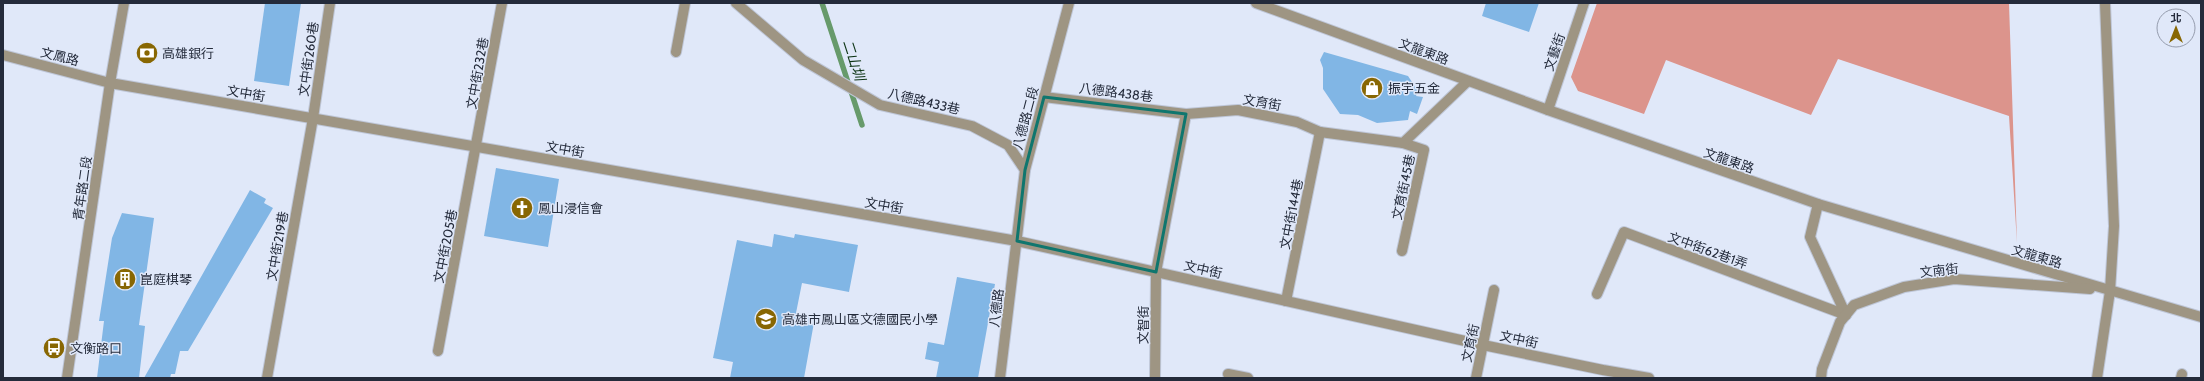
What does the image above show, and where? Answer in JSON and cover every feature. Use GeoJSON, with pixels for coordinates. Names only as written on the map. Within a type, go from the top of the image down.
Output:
{"type":"FeatureCollection","features":[{"type":"Feature","properties":{"kind":"street","name":"青年路二段"},"geometry":{"type":"LineString","coordinates":[[67,378],[110,83],[124,3]]}},
{"type":"Feature","properties":{"kind":"street","name":"文中街260巷"},"geometry":{"type":"LineString","coordinates":[[313,118],[330,3]]}},
{"type":"Feature","properties":{"kind":"street","name":"文中街232巷"},"geometry":{"type":"LineString","coordinates":[[477,147],[502,3]]}},
{"type":"Feature","properties":{"kind":"street"},"geometry":{"type":"LineString","coordinates":[[676,52],[685,3]]}},
{"type":"Feature","properties":{"kind":"street","name":"八德路433巷"},"geometry":{"type":"LineString","coordinates":[[736,3],[803,60],[880,105],[972,126],[1008,145],[1025,170]]}},
{"type":"Feature","properties":{"kind":"street","name":"八德路二段"},"geometry":{"type":"LineString","coordinates":[[1017,241],[1025,170],[1068,3]]}},
{"type":"Feature","properties":{"kind":"street","name":"文龍東路"},"geometry":{"type":"LineString","coordinates":[[1256,3],[1548,110],[1818,204],[2201,317]]}},
{"type":"Feature","properties":{"kind":"street","name":"文藝街"},"geometry":{"type":"LineString","coordinates":[[1548,110],[1584,3]]}},
{"type":"Feature","properties":{"kind":"street"},"geometry":{"type":"LineString","coordinates":[[2097,378],[2110,291],[2114,226],[2105,3]]}},
{"type":"Feature","properties":{"kind":"street","name":"文鳳路"},"geometry":{"type":"LineString","coordinates":[[3,55],[110,83]]}},
{"type":"Feature","properties":{"kind":"street"},"geometry":{"type":"LineString","coordinates":[[1403,143],[1468,81]]}},
{"type":"Feature","properties":{"kind":"street","name":"文中街"},"geometry":{"type":"LineString","coordinates":[[110,83],[1017,241],[1483,345],[1602,374],[1649,378]]}},
{"type":"Feature","properties":{"kind":"street","name":"八德路438巷"},"geometry":{"type":"LineString","coordinates":[[1044,97],[1186,114]]}},
{"type":"Feature","properties":{"kind":"street","name":"文育街"},"geometry":{"type":"LineString","coordinates":[[1186,114],[1238,110],[1296,122],[1320,132],[1403,143]]}},
{"type":"Feature","properties":{"kind":"street"},"geometry":{"type":"LineString","coordinates":[[1156,272],[1186,114]]}},
{"type":"Feature","properties":{"kind":"street","name":"文中街219巷"},"geometry":{"type":"LineString","coordinates":[[267,378],[313,118]]}},
{"type":"Feature","properties":{"kind":"street","name":"文中街144巷"},"geometry":{"type":"LineString","coordinates":[[1286,301],[1320,132]]}},
{"type":"Feature","properties":{"kind":"street","name":"文育街45巷"},"geometry":{"type":"LineString","coordinates":[[1402,251],[1424,150],[1403,143]]}},
{"type":"Feature","properties":{"kind":"street","name":"文中街205巷"},"geometry":{"type":"LineString","coordinates":[[438,351],[477,147]]}},
{"type":"Feature","properties":{"kind":"street"},"geometry":{"type":"LineString","coordinates":[[1818,204],[1810,237],[1846,315]]}},
{"type":"Feature","properties":{"kind":"street","name":"文中街62巷1弄"},"geometry":{"type":"LineString","coordinates":[[1597,294],[1624,232],[1846,315]]}},
{"type":"Feature","properties":{"kind":"street","name":"八德路"},"geometry":{"type":"LineString","coordinates":[[1000,378],[1017,241]]}},
{"type":"Feature","properties":{"kind":"street","name":"文智街"},"geometry":{"type":"LineString","coordinates":[[1155,378],[1156,272]]}},
{"type":"Feature","properties":{"kind":"street","name":"文南街"},"geometry":{"type":"LineString","coordinates":[[1821,378],[1822,369],[1840,322],[1854,305],[1904,287],[1954,279],[2110,291]]}},
{"type":"Feature","properties":{"kind":"street","name":"文育街"},"geometry":{"type":"LineString","coordinates":[[1476,378],[1494,290]]}},
{"type":"Feature","properties":{"kind":"street"},"geometry":{"type":"LineString","coordinates":[[1228,374],[1248,378]]}},
{"type":"Feature","properties":{"kind":"highlighted area"},"geometry":{"type":"Polygon","coordinates":[[[1044,97],[1186,114],[1156,272],[1017,241],[1025,170],[1044,97]]]}},
{"type":"Feature","properties":{"kind":"shaded area"},"geometry":{"type":"Polygon","coordinates":[[[1597,3],[2009,3],[2017,243],[2009,116],[1838,59],[1811,115],[1666,60],[1644,114],[1578,91],[1571,77],[1597,3]]]}},
{"type":"Feature","properties":{"kind":"building"},"geometry":{"type":"Polygon","coordinates":[[[265,3],[301,3],[289,86],[254,81],[265,3]]]}},
{"type":"Feature","properties":{"kind":"building"},"geometry":{"type":"Polygon","coordinates":[[[1486,3],[1539,3],[1529,32],[1482,16],[1486,3]]]}},
{"type":"Feature","properties":{"kind":"building","name":"振宇五金"},"geometry":{"type":"Polygon","coordinates":[[[1324,52],[1408,76],[1418,91],[1416,96],[1423,97],[1417,114],[1410,111],[1408,120],[1377,123],[1358,115],[1340,114],[1323,89],[1323,68],[1320,60],[1324,52]]]}},
{"type":"Feature","properties":{"kind":"building","name":"鳳山浸信會"},"geometry":{"type":"Polygon","coordinates":[[[496,168],[559,179],[548,247],[484,236],[496,168]]]}},
{"type":"Feature","properties":{"kind":"building"},"geometry":{"type":"Polygon","coordinates":[[[250,190],[266,199],[264,203],[273,208],[188,351],[180,351],[175,374],[171,374],[170,378],[144,378],[250,190]]]}},
{"type":"Feature","properties":{"kind":"building","name":"崑庭棋琴"},"geometry":{"type":"Polygon","coordinates":[[[122,213],[154,218],[139,325],[145,326],[139,378],[97,378],[104,321],[99,321],[112,238],[122,213]]]}},
{"type":"Feature","properties":{"kind":"building"},"geometry":{"type":"Polygon","coordinates":[[[774,234],[794,238],[795,234],[858,245],[849,292],[802,283],[796,313],[815,317],[804,378],[730,378],[733,362],[713,358],[737,240],[772,247],[774,234]]]}},
{"type":"Feature","properties":{"kind":"building"},"geometry":{"type":"Polygon","coordinates":[[[957,277],[995,284],[978,378],[936,378],[939,362],[925,359],[928,342],[944,345],[957,277]]]}},
{"type":"Feature","properties":{"kind":"waterway","name":"二山圳"},"geometry":{"type":"LineString","coordinates":[[822,3],[862,125]]}},
{"type":"Feature","properties":{"kind":"place","name":"高雄銀行"},"geometry":{"type":"Point","coordinates":[147,53]}},
{"type":"Feature","properties":{"kind":"place","name":"振宇五金"},"geometry":{"type":"Point","coordinates":[1372,88]}},
{"type":"Feature","properties":{"kind":"place","name":"鳳山浸信會"},"geometry":{"type":"Point","coordinates":[522,208]}},
{"type":"Feature","properties":{"kind":"place","name":"崑庭棋琴"},"geometry":{"type":"Point","coordinates":[125,279]}},
{"type":"Feature","properties":{"kind":"place","name":"高雄市鳳山區文德國民小學"},"geometry":{"type":"Point","coordinates":[766,319]}},
{"type":"Feature","properties":{"kind":"place","name":"文衡路口"},"geometry":{"type":"Point","coordinates":[54,348]}}]}
